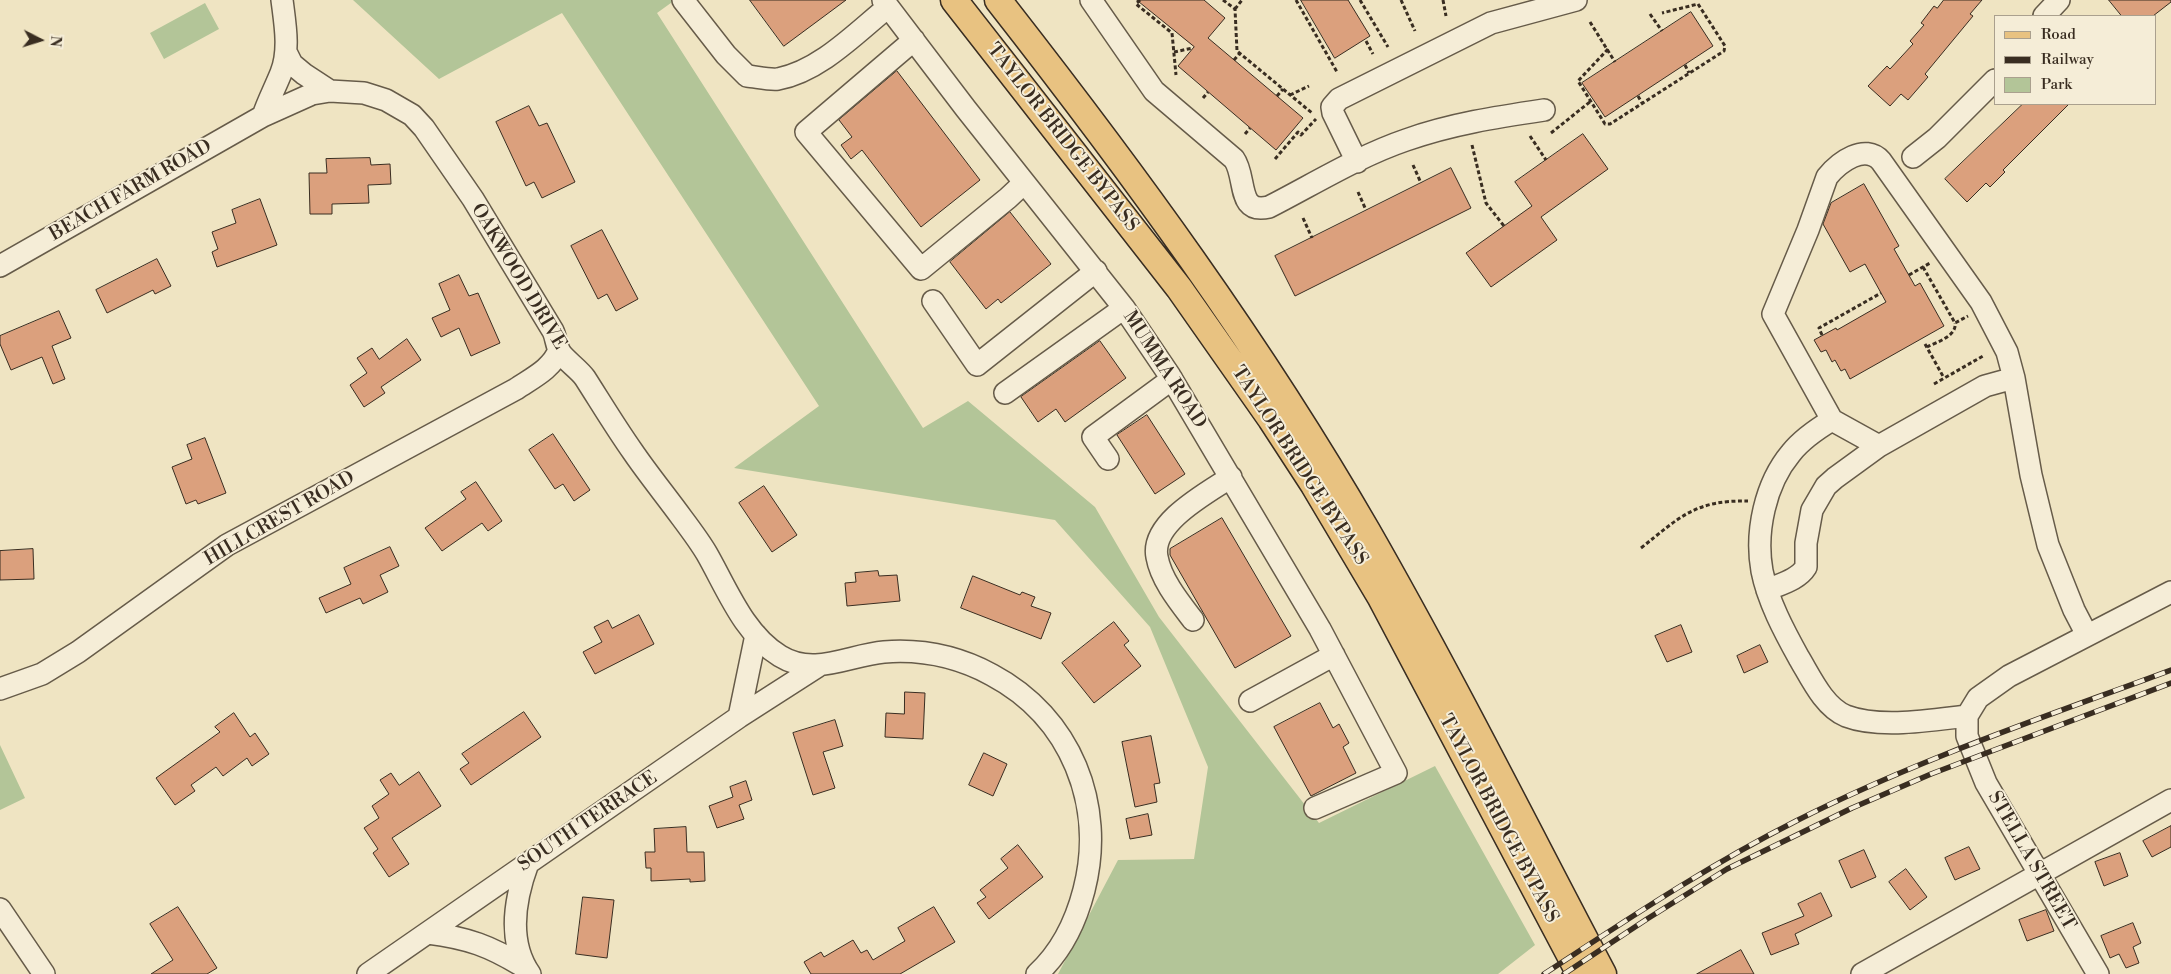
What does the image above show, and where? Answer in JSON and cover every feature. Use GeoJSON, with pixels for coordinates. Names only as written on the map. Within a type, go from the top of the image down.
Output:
{"type":"FeatureCollection","features":[{"type":"Feature","properties":{"kind":"main road","name":"TAYLOR BRIDGE BYPASS"},"geometry":{"type":"LineString","coordinates":[[954,0],[1173,280],[1231,360],[1314,485],[1380,596],[1580,974]]}},
{"type":"Feature","properties":{"kind":"main road","name":"TAYLOR BRIDGE BYPASS"},"geometry":{"type":"LineString","coordinates":[[998,0],[1159,212],[1250,344],[1332,473],[1398,586],[1603,974]]}},
{"type":"Feature","properties":{"kind":"street"},"geometry":{"type":"LineString","coordinates":[[263,116],[281,72],[286,52],[282,0]]}},
{"type":"Feature","properties":{"kind":"street"},"geometry":{"type":"LineString","coordinates":[[683,0],[726,55],[747,76],[777,79],[815,64],[842,45],[886,4]]}},
{"type":"Feature","properties":{"kind":"street"},"geometry":{"type":"LineString","coordinates":[[1091,0],[1154,91],[1234,158],[1238,165],[1245,198],[1250,205],[1262,209],[1269,208],[1404,140],[1454,125],[1544,110]]}},
{"type":"Feature","properties":{"kind":"street"},"geometry":{"type":"LineString","coordinates":[[1357,162],[1333,113],[1332,107],[1339,99],[1491,24],[1576,0]]}},
{"type":"Feature","properties":{"kind":"street"},"geometry":{"type":"LineString","coordinates":[[2045,15],[2059,0]]}},
{"type":"Feature","properties":{"kind":"street","name":"MUMMA ROAD"},"geometry":{"type":"LineString","coordinates":[[886,4],[1024,183],[1124,308],[1172,379],[1334,655],[1396,772],[1315,808]]}},
{"type":"Feature","properties":{"kind":"street"},"geometry":{"type":"LineString","coordinates":[[914,40],[806,132],[921,269],[1024,183]]}},
{"type":"Feature","properties":{"kind":"street","name":"OAKWOOD DRIVE"},"geometry":{"type":"LineString","coordinates":[[286,52],[292,64],[330,91],[364,93],[386,100],[412,114],[424,128],[503,247],[553,331],[559,350],[584,376],[632,452],[705,552],[738,609],[756,635],[781,656],[794,662],[820,666]]}},
{"type":"Feature","properties":{"kind":"street"},"geometry":{"type":"LineString","coordinates":[[1913,157],[1937,138],[1994,81]]}},
{"type":"Feature","properties":{"kind":"street","name":"BEACH FARM ROAD"},"geometry":{"type":"LineString","coordinates":[[0,266],[263,116],[312,94],[330,91]]}},
{"type":"Feature","properties":{"kind":"street"},"geometry":{"type":"LineString","coordinates":[[1879,446],[1832,420],[1773,314],[1808,230],[1827,177],[1832,170],[1862,152],[1872,153],[1881,161],[1980,302],[2007,352],[2014,378],[2031,475],[2048,545],[2074,610],[2088,636]]}},
{"type":"Feature","properties":{"kind":"street"},"geometry":{"type":"LineString","coordinates":[[934,301],[978,365],[1096,271]]}},
{"type":"Feature","properties":{"kind":"street"},"geometry":{"type":"LineString","coordinates":[[1005,393],[1124,308]]}},
{"type":"Feature","properties":{"kind":"street","name":"HILLCREST ROAD"},"geometry":{"type":"LineString","coordinates":[[0,689],[42,674],[78,652],[227,546],[516,389],[547,369],[557,357],[559,350]]}},
{"type":"Feature","properties":{"kind":"street"},"geometry":{"type":"LineString","coordinates":[[1767,590],[1798,576],[1806,567],[1808,528],[1812,510],[1826,486],[1857,460],[1879,446],[1985,386],[2014,378]]}},
{"type":"Feature","properties":{"kind":"street"},"geometry":{"type":"LineString","coordinates":[[1108,460],[1094,437],[1172,379]]}},
{"type":"Feature","properties":{"kind":"street"},"geometry":{"type":"LineString","coordinates":[[1832,420],[1813,432],[1792,452],[1775,476],[1760,535],[1759,553],[1767,590],[1793,647],[1831,706],[1846,716],[1907,723],[1967,716],[1978,698],[1993,686],[2171,592]]}},
{"type":"Feature","properties":{"kind":"street"},"geometry":{"type":"LineString","coordinates":[[1193,620],[1182,605],[1160,566],[1157,557],[1159,537],[1164,527],[1193,502],[1231,477]]}},
{"type":"Feature","properties":{"kind":"street"},"geometry":{"type":"LineString","coordinates":[[739,717],[756,635]]}},
{"type":"Feature","properties":{"kind":"street"},"geometry":{"type":"LineString","coordinates":[[820,666],[881,652],[902,651],[936,654],[966,663],[993,675],[1028,700],[1054,727],[1074,761],[1086,795],[1092,830],[1089,869],[1080,904],[1069,931],[1057,952],[1038,974]]}},
{"type":"Feature","properties":{"kind":"street"},"geometry":{"type":"LineString","coordinates":[[1250,701],[1334,655]]}},
{"type":"Feature","properties":{"kind":"street","name":"SOUTH TERRACE"},"geometry":{"type":"LineString","coordinates":[[368,974],[739,717],[820,666]]}},
{"type":"Feature","properties":{"kind":"street","name":"STELLA STREET"},"geometry":{"type":"LineString","coordinates":[[1967,716],[1967,736],[1986,782],[2098,974]]}},
{"type":"Feature","properties":{"kind":"street"},"geometry":{"type":"LineString","coordinates":[[1862,974],[2171,800]]}},
{"type":"Feature","properties":{"kind":"street"},"geometry":{"type":"LineString","coordinates":[[527,970],[518,951],[515,930],[519,893],[528,863]]}},
{"type":"Feature","properties":{"kind":"street"},"geometry":{"type":"LineString","coordinates":[[0,909],[44,974]]}},
{"type":"Feature","properties":{"kind":"street"},"geometry":{"type":"LineString","coordinates":[[428,933],[475,942],[500,952],[527,970]]}},
{"type":"Feature","properties":{"kind":"path"},"geometry":{"type":"LineString","coordinates":[[1140,0],[1136,4],[1172,31],[1176,75]]}},
{"type":"Feature","properties":{"kind":"path"},"geometry":{"type":"LineString","coordinates":[[1223,0],[1235,9]]}},
{"type":"Feature","properties":{"kind":"path"},"geometry":{"type":"LineString","coordinates":[[1242,0],[1235,9],[1237,51],[1312,113]]}},
{"type":"Feature","properties":{"kind":"path"},"geometry":{"type":"LineString","coordinates":[[1296,0],[1338,72]]}},
{"type":"Feature","properties":{"kind":"path"},"geometry":{"type":"LineString","coordinates":[[1360,0],[1388,47]]}},
{"type":"Feature","properties":{"kind":"path"},"geometry":{"type":"LineString","coordinates":[[1401,0],[1415,31]]}},
{"type":"Feature","properties":{"kind":"path"},"geometry":{"type":"LineString","coordinates":[[1443,0],[1446,16]]}},
{"type":"Feature","properties":{"kind":"path"},"geometry":{"type":"LineString","coordinates":[[1608,49],[1578,81],[1605,124],[1610,124],[1724,50],[1725,46],[1698,4],[1662,14]]}},
{"type":"Feature","properties":{"kind":"path"},"geometry":{"type":"LineString","coordinates":[[1650,14],[1662,31]]}},
{"type":"Feature","properties":{"kind":"path"},"geometry":{"type":"LineString","coordinates":[[1590,22],[1615,62]]}},
{"type":"Feature","properties":{"kind":"path"},"geometry":{"type":"LineString","coordinates":[[1366,41],[1373,54]]}},
{"type":"Feature","properties":{"kind":"path"},"geometry":{"type":"LineString","coordinates":[[1174,52],[1193,48]]}},
{"type":"Feature","properties":{"kind":"path"},"geometry":{"type":"LineString","coordinates":[[1234,60],[1240,53]]}},
{"type":"Feature","properties":{"kind":"path"},"geometry":{"type":"LineString","coordinates":[[1684,65],[1689,72]]}},
{"type":"Feature","properties":{"kind":"path"},"geometry":{"type":"LineString","coordinates":[[1290,95],[1309,86]]}},
{"type":"Feature","properties":{"kind":"path"},"geometry":{"type":"LineString","coordinates":[[1277,96],[1283,89]]}},
{"type":"Feature","properties":{"kind":"path"},"geometry":{"type":"LineString","coordinates":[[1203,98],[1208,92]]}},
{"type":"Feature","properties":{"kind":"path"},"geometry":{"type":"LineString","coordinates":[[1638,96],[1642,103]]}},
{"type":"Feature","properties":{"kind":"path"},"geometry":{"type":"LineString","coordinates":[[1551,133],[1591,101]]}},
{"type":"Feature","properties":{"kind":"path"},"geometry":{"type":"LineString","coordinates":[[1275,159],[1298,132],[1301,135],[1316,119]]}},
{"type":"Feature","properties":{"kind":"path"},"geometry":{"type":"LineString","coordinates":[[1245,134],[1250,128]]}},
{"type":"Feature","properties":{"kind":"path"},"geometry":{"type":"LineString","coordinates":[[1530,136],[1546,160]]}},
{"type":"Feature","properties":{"kind":"path"},"geometry":{"type":"LineString","coordinates":[[1472,145],[1486,203],[1504,226]]}},
{"type":"Feature","properties":{"kind":"path"},"geometry":{"type":"LineString","coordinates":[[1413,165],[1421,182]]}},
{"type":"Feature","properties":{"kind":"path"},"geometry":{"type":"LineString","coordinates":[[1358,192],[1366,210]]}},
{"type":"Feature","properties":{"kind":"path"},"geometry":{"type":"LineString","coordinates":[[1303,218],[1312,238]]}},
{"type":"Feature","properties":{"kind":"path"},"geometry":{"type":"LineString","coordinates":[[1909,275],[1932,263]]}},
{"type":"Feature","properties":{"kind":"path"},"geometry":{"type":"LineString","coordinates":[[1924,267],[1956,328],[1953,333],[1926,346],[1944,378]]}},
{"type":"Feature","properties":{"kind":"path"},"geometry":{"type":"LineString","coordinates":[[1822,335],[1819,328],[1881,293]]}},
{"type":"Feature","properties":{"kind":"path"},"geometry":{"type":"LineString","coordinates":[[1955,323],[1972,314]]}},
{"type":"Feature","properties":{"kind":"path"},"geometry":{"type":"LineString","coordinates":[[1934,384],[1983,356]]}},
{"type":"Feature","properties":{"kind":"path"},"geometry":{"type":"LineString","coordinates":[[1641,548],[1681,517],[1701,506],[1728,501],[1756,501]]}},
{"type":"Feature","properties":{"kind":"green space"},"geometry":{"type":"Polygon","coordinates":[[[353,0],[675,0],[657,13],[923,428],[968,401],[1095,507],[1159,617],[1319,823],[1435,766],[1535,945],[1498,974],[1058,974],[1118,860],[1194,859],[1208,767],[1150,627],[1055,520],[734,468],[819,406],[562,13],[439,79],[353,0]]]}},
{"type":"Feature","properties":{"kind":"green space"},"geometry":{"type":"Polygon","coordinates":[[[205,3],[219,29],[164,59],[150,33],[205,3]]]}},
{"type":"Feature","properties":{"kind":"green space"},"geometry":{"type":"Polygon","coordinates":[[[0,745],[25,798],[0,810],[0,745]]]}},
{"type":"Feature","properties":{"kind":"building"},"geometry":{"type":"Polygon","coordinates":[[[750,0],[846,0],[784,46],[750,0]]]}},
{"type":"Feature","properties":{"kind":"building"},"geometry":{"type":"Polygon","coordinates":[[[1137,0],[1204,0],[1225,18],[1208,38],[1303,118],[1276,150],[1178,66],[1194,47],[1137,0]]]}},
{"type":"Feature","properties":{"kind":"building"},"geometry":{"type":"Polygon","coordinates":[[[1301,0],[1348,0],[1370,36],[1335,58],[1301,0]]]}},
{"type":"Feature","properties":{"kind":"building"},"geometry":{"type":"Polygon","coordinates":[[[1944,0],[1982,0],[1970,14],[1973,16],[1925,74],[1928,77],[1908,100],[1901,94],[1890,106],[1868,86],[1887,66],[1890,69],[1913,44],[1910,41],[1924,25],[1921,23],[1934,6],[1937,8],[1944,0]]]}},
{"type":"Feature","properties":{"kind":"building"},"geometry":{"type":"Polygon","coordinates":[[[2109,0],[2171,0],[2154,15],[2121,15],[2109,0]]]}},
{"type":"Feature","properties":{"kind":"building"},"geometry":{"type":"Polygon","coordinates":[[[1691,12],[1713,46],[1605,117],[1582,83],[1691,12]]]}},
{"type":"Feature","properties":{"kind":"building"},"geometry":{"type":"Polygon","coordinates":[[[897,71],[980,180],[921,227],[862,150],[851,159],[841,145],[852,137],[839,120],[897,71]]]}},
{"type":"Feature","properties":{"kind":"building"},"geometry":{"type":"Polygon","coordinates":[[[2022,105],[2068,105],[2003,170],[2005,172],[1990,187],[1986,183],[1967,202],[1945,179],[2022,105]]]}},
{"type":"Feature","properties":{"kind":"building"},"geometry":{"type":"Polygon","coordinates":[[[529,106],[539,126],[547,123],[575,182],[542,198],[534,182],[526,186],[496,122],[529,106]]]}},
{"type":"Feature","properties":{"kind":"building"},"geometry":{"type":"Polygon","coordinates":[[[1583,134],[1608,169],[1541,217],[1557,240],[1491,287],[1466,253],[1532,206],[1515,182],[1583,134]]]}},
{"type":"Feature","properties":{"kind":"building"},"geometry":{"type":"Polygon","coordinates":[[[370,158],[371,165],[390,164],[391,184],[368,185],[369,203],[332,204],[332,214],[310,214],[309,173],[327,173],[326,159],[370,158]]]}},
{"type":"Feature","properties":{"kind":"building"},"geometry":{"type":"Polygon","coordinates":[[[1451,168],[1471,208],[1295,296],[1275,256],[1451,168]]]}},
{"type":"Feature","properties":{"kind":"building"},"geometry":{"type":"Polygon","coordinates":[[[1864,184],[1899,246],[1894,249],[1915,286],[1920,283],[1944,326],[1850,379],[1845,369],[1841,371],[1835,360],[1832,362],[1826,350],[1821,352],[1814,340],[1836,328],[1837,330],[1886,302],[1865,264],[1850,272],[1823,224],[1831,203],[1864,184]]]}},
{"type":"Feature","properties":{"kind":"building"},"geometry":{"type":"Polygon","coordinates":[[[260,199],[277,245],[217,267],[212,252],[218,249],[212,232],[236,223],[232,210],[260,199]]]}},
{"type":"Feature","properties":{"kind":"building"},"geometry":{"type":"Polygon","coordinates":[[[1010,212],[1051,264],[1001,303],[998,299],[986,309],[950,262],[1010,212]]]}},
{"type":"Feature","properties":{"kind":"building"},"geometry":{"type":"Polygon","coordinates":[[[602,230],[638,299],[616,311],[607,294],[598,299],[571,246],[602,230]]]}},
{"type":"Feature","properties":{"kind":"building"},"geometry":{"type":"Polygon","coordinates":[[[157,259],[171,286],[155,294],[153,290],[107,313],[96,290],[157,259]]]}},
{"type":"Feature","properties":{"kind":"building"},"geometry":{"type":"Polygon","coordinates":[[[459,275],[469,296],[478,293],[500,343],[471,356],[459,328],[441,337],[432,318],[450,310],[439,284],[459,275]]]}},
{"type":"Feature","properties":{"kind":"building"},"geometry":{"type":"Polygon","coordinates":[[[59,311],[71,338],[52,346],[65,379],[53,384],[42,357],[11,370],[0,344],[0,336],[59,311]]]}},
{"type":"Feature","properties":{"kind":"building"},"geometry":{"type":"Polygon","coordinates":[[[407,339],[421,360],[381,387],[385,393],[364,407],[350,385],[367,373],[357,358],[372,348],[379,359],[407,339]]]}},
{"type":"Feature","properties":{"kind":"building"},"geometry":{"type":"Polygon","coordinates":[[[1100,341],[1126,378],[1065,422],[1056,409],[1038,422],[1021,397],[1100,341]]]}},
{"type":"Feature","properties":{"kind":"building"},"geometry":{"type":"Polygon","coordinates":[[[1147,415],[1185,474],[1155,494],[1117,435],[1147,415]]]}},
{"type":"Feature","properties":{"kind":"building"},"geometry":{"type":"Polygon","coordinates":[[[553,434],[590,490],[574,501],[563,484],[555,489],[529,450],[553,434]]]}},
{"type":"Feature","properties":{"kind":"building"},"geometry":{"type":"Polygon","coordinates":[[[205,438],[226,493],[198,504],[196,500],[186,504],[172,467],[192,459],[187,445],[205,438]]]}},
{"type":"Feature","properties":{"kind":"building"},"geometry":{"type":"Polygon","coordinates":[[[476,482],[502,521],[488,531],[482,523],[442,551],[425,528],[466,499],[461,492],[476,482]]]}},
{"type":"Feature","properties":{"kind":"building"},"geometry":{"type":"Polygon","coordinates":[[[764,486],[797,535],[772,552],[739,503],[764,486]]]}},
{"type":"Feature","properties":{"kind":"building"},"geometry":{"type":"Polygon","coordinates":[[[1222,518],[1291,636],[1235,668],[1170,555],[1170,549],[1222,518]]]}},
{"type":"Feature","properties":{"kind":"building"},"geometry":{"type":"Polygon","coordinates":[[[390,547],[399,566],[380,575],[388,592],[363,604],[360,598],[326,613],[319,598],[351,584],[344,568],[390,547]]]}},
{"type":"Feature","properties":{"kind":"building"},"geometry":{"type":"Polygon","coordinates":[[[33,549],[34,579],[0,580],[0,551],[33,549]]]}},
{"type":"Feature","properties":{"kind":"building"},"geometry":{"type":"Polygon","coordinates":[[[878,571],[879,576],[897,575],[900,601],[847,606],[845,583],[856,582],[855,573],[878,571]]]}},
{"type":"Feature","properties":{"kind":"building"},"geometry":{"type":"Polygon","coordinates":[[[973,576],[1020,595],[1022,592],[1035,597],[1031,606],[1051,613],[1041,639],[961,608],[973,576]]]}},
{"type":"Feature","properties":{"kind":"building"},"geometry":{"type":"Polygon","coordinates":[[[639,615],[654,644],[595,674],[583,652],[602,642],[594,627],[608,620],[612,628],[639,615]]]}},
{"type":"Feature","properties":{"kind":"building"},"geometry":{"type":"Polygon","coordinates":[[[1114,622],[1129,641],[1124,645],[1141,666],[1094,703],[1062,663],[1114,622]]]}},
{"type":"Feature","properties":{"kind":"building"},"geometry":{"type":"Polygon","coordinates":[[[1681,625],[1692,652],[1667,662],[1655,636],[1681,625]]]}},
{"type":"Feature","properties":{"kind":"building"},"geometry":{"type":"Polygon","coordinates":[[[1760,645],[1768,662],[1744,673],[1737,656],[1760,645]]]}},
{"type":"Feature","properties":{"kind":"building"},"geometry":{"type":"Polygon","coordinates":[[[905,692],[925,693],[923,739],[885,737],[886,713],[904,714],[905,692]]]}},
{"type":"Feature","properties":{"kind":"building"},"geometry":{"type":"Polygon","coordinates":[[[1320,703],[1333,728],[1339,724],[1349,743],[1343,747],[1356,773],[1311,796],[1274,727],[1320,703]]]}},
{"type":"Feature","properties":{"kind":"building"},"geometry":{"type":"Polygon","coordinates":[[[524,712],[541,737],[471,785],[460,769],[469,763],[462,754],[524,712]]]}},
{"type":"Feature","properties":{"kind":"building"},"geometry":{"type":"Polygon","coordinates":[[[234,713],[250,737],[255,733],[269,754],[252,766],[247,758],[223,776],[216,767],[191,785],[195,791],[175,805],[156,778],[220,732],[215,727],[234,713]]]}},
{"type":"Feature","properties":{"kind":"building"},"geometry":{"type":"Polygon","coordinates":[[[835,720],[843,746],[823,752],[835,788],[813,795],[793,733],[835,720]]]}},
{"type":"Feature","properties":{"kind":"building"},"geometry":{"type":"Polygon","coordinates":[[[1151,736],[1160,783],[1154,784],[1157,802],[1135,807],[1122,742],[1151,736]]]}},
{"type":"Feature","properties":{"kind":"building"},"geometry":{"type":"Polygon","coordinates":[[[984,753],[1007,764],[993,796],[969,785],[984,753]]]}},
{"type":"Feature","properties":{"kind":"building"},"geometry":{"type":"Polygon","coordinates":[[[419,772],[441,806],[392,838],[409,864],[389,877],[373,853],[378,849],[364,828],[379,818],[372,806],[389,794],[380,780],[391,773],[399,785],[419,772]]]}},
{"type":"Feature","properties":{"kind":"building"},"geometry":{"type":"Polygon","coordinates":[[[746,781],[752,800],[739,805],[744,819],[717,828],[709,806],[733,797],[730,787],[746,781]]]}},
{"type":"Feature","properties":{"kind":"building"},"geometry":{"type":"Polygon","coordinates":[[[1148,814],[1152,835],[1130,839],[1126,819],[1148,814]]]}},
{"type":"Feature","properties":{"kind":"building"},"geometry":{"type":"Polygon","coordinates":[[[2171,826],[2171,847],[2152,857],[2143,841],[2171,826]]]}},
{"type":"Feature","properties":{"kind":"building"},"geometry":{"type":"Polygon","coordinates":[[[686,827],[687,852],[704,852],[705,881],[690,882],[690,879],[651,881],[651,868],[646,868],[645,852],[655,852],[654,829],[686,827]]]}},
{"type":"Feature","properties":{"kind":"building"},"geometry":{"type":"Polygon","coordinates":[[[1018,845],[1043,877],[989,919],[977,903],[986,897],[980,890],[1008,868],[1001,859],[1018,845]]]}},
{"type":"Feature","properties":{"kind":"building"},"geometry":{"type":"Polygon","coordinates":[[[1969,847],[1980,869],[1955,880],[1945,858],[1969,847]]]}},
{"type":"Feature","properties":{"kind":"building"},"geometry":{"type":"Polygon","coordinates":[[[1864,850],[1876,877],[1851,888],[1839,861],[1864,850]]]}},
{"type":"Feature","properties":{"kind":"building"},"geometry":{"type":"Polygon","coordinates":[[[2120,853],[2128,876],[2104,886],[2095,862],[2120,853]]]}},
{"type":"Feature","properties":{"kind":"building"},"geometry":{"type":"Polygon","coordinates":[[[1906,869],[1927,897],[1910,910],[1889,882],[1906,869]]]}},
{"type":"Feature","properties":{"kind":"building"},"geometry":{"type":"Polygon","coordinates":[[[1821,893],[1832,916],[1795,934],[1799,944],[1771,955],[1762,933],[1804,916],[1798,904],[1821,893]]]}},
{"type":"Feature","properties":{"kind":"building"},"geometry":{"type":"Polygon","coordinates":[[[583,897],[614,900],[607,958],[576,954],[583,897]]]}},
{"type":"Feature","properties":{"kind":"building"},"geometry":{"type":"Polygon","coordinates":[[[178,907],[217,968],[207,974],[151,974],[173,960],[150,924],[178,907]]]}},
{"type":"Feature","properties":{"kind":"building"},"geometry":{"type":"Polygon","coordinates":[[[934,907],[955,942],[900,974],[811,974],[804,962],[821,952],[824,957],[853,940],[861,953],[867,950],[873,960],[905,941],[898,928],[934,907]]]}},
{"type":"Feature","properties":{"kind":"building"},"geometry":{"type":"Polygon","coordinates":[[[2046,910],[2054,931],[2027,941],[2019,920],[2046,910]]]}},
{"type":"Feature","properties":{"kind":"building"},"geometry":{"type":"Polygon","coordinates":[[[2133,923],[2141,943],[2133,947],[2139,963],[2126,968],[2119,954],[2110,958],[2101,936],[2133,923]]]}},
{"type":"Feature","properties":{"kind":"building"},"geometry":{"type":"Polygon","coordinates":[[[1741,950],[1754,974],[1697,974],[1741,950]]]}},
{"type":"Feature","properties":{"kind":"railway"},"geometry":{"type":"LineString","coordinates":[[1544,974],[1637,913],[1731,856],[1841,799],[1981,740],[2171,670]]}},
{"type":"Feature","properties":{"kind":"railway"},"geometry":{"type":"LineString","coordinates":[[1564,974],[1727,869],[1852,808],[1931,774],[2171,683]]}}]}
